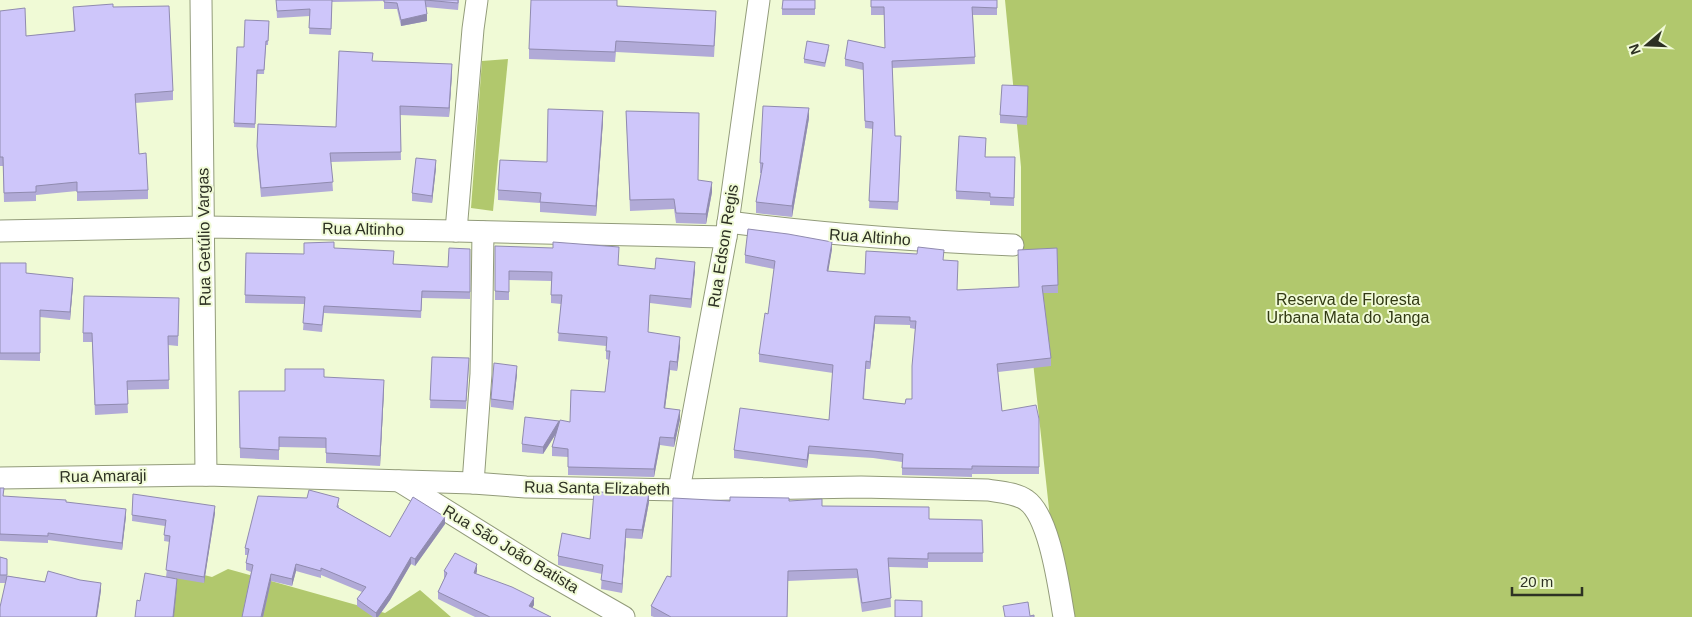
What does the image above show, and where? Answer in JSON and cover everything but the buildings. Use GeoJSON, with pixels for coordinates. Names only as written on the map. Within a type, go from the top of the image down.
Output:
{"type":"FeatureCollection","features":[{"type":"Feature","properties":{"kind":"street","name":"Rua Getúlio Vargas"},"geometry":{"type":"LineString","coordinates":[[201,0],[206,475]]}},
{"type":"Feature","properties":{"kind":"street"},"geometry":{"type":"LineString","coordinates":[[456,231],[477,0]]}},
{"type":"Feature","properties":{"kind":"street","name":"Rua Edson Regis"},"geometry":{"type":"LineString","coordinates":[[679,490],[727,229],[759,0]]}},
{"type":"Feature","properties":{"kind":"street","name":"Rua Altinho"},"geometry":{"type":"LineString","coordinates":[[0,231],[204,227],[482,232],[727,229],[1013,245]]}},
{"type":"Feature","properties":{"kind":"street"},"geometry":{"type":"LineString","coordinates":[[473,483],[481,374],[482,232]]}},
{"type":"Feature","properties":{"kind":"street","name":"Rua Amaraji"},"geometry":{"type":"LineString","coordinates":[[0,478],[206,475]]}},
{"type":"Feature","properties":{"kind":"street","name":"Rua Santa Elizabeth"},"geometry":{"type":"LineString","coordinates":[[206,475],[473,483],[526,487],[679,490],[861,487],[988,490],[1006,493],[1026,500],[1038,513],[1053,561],[1064,617]]}},
{"type":"Feature","properties":{"kind":"street","name":"Rua São João Batista"},"geometry":{"type":"LineString","coordinates":[[399,481],[542,570],[624,617]]}},
{"type":"Feature","properties":{"kind":"green space","name":"Reserva de Floresta Urbana Mata do Janga"},"geometry":{"type":"Polygon","coordinates":[[[1005,0],[1692,0],[1692,617],[1073,617],[1050,518],[1021,252],[1021,167],[1005,0]]]}},
{"type":"Feature","properties":{"kind":"green space"},"geometry":{"type":"Polygon","coordinates":[[[508,59],[493,211],[471,208],[482,61],[508,59]]]}},
{"type":"Feature","properties":{"kind":"green space"},"geometry":{"type":"Polygon","coordinates":[[[180,569],[212,577],[228,569],[385,613],[420,590],[451,617],[160,617],[180,569]]]}}]}
